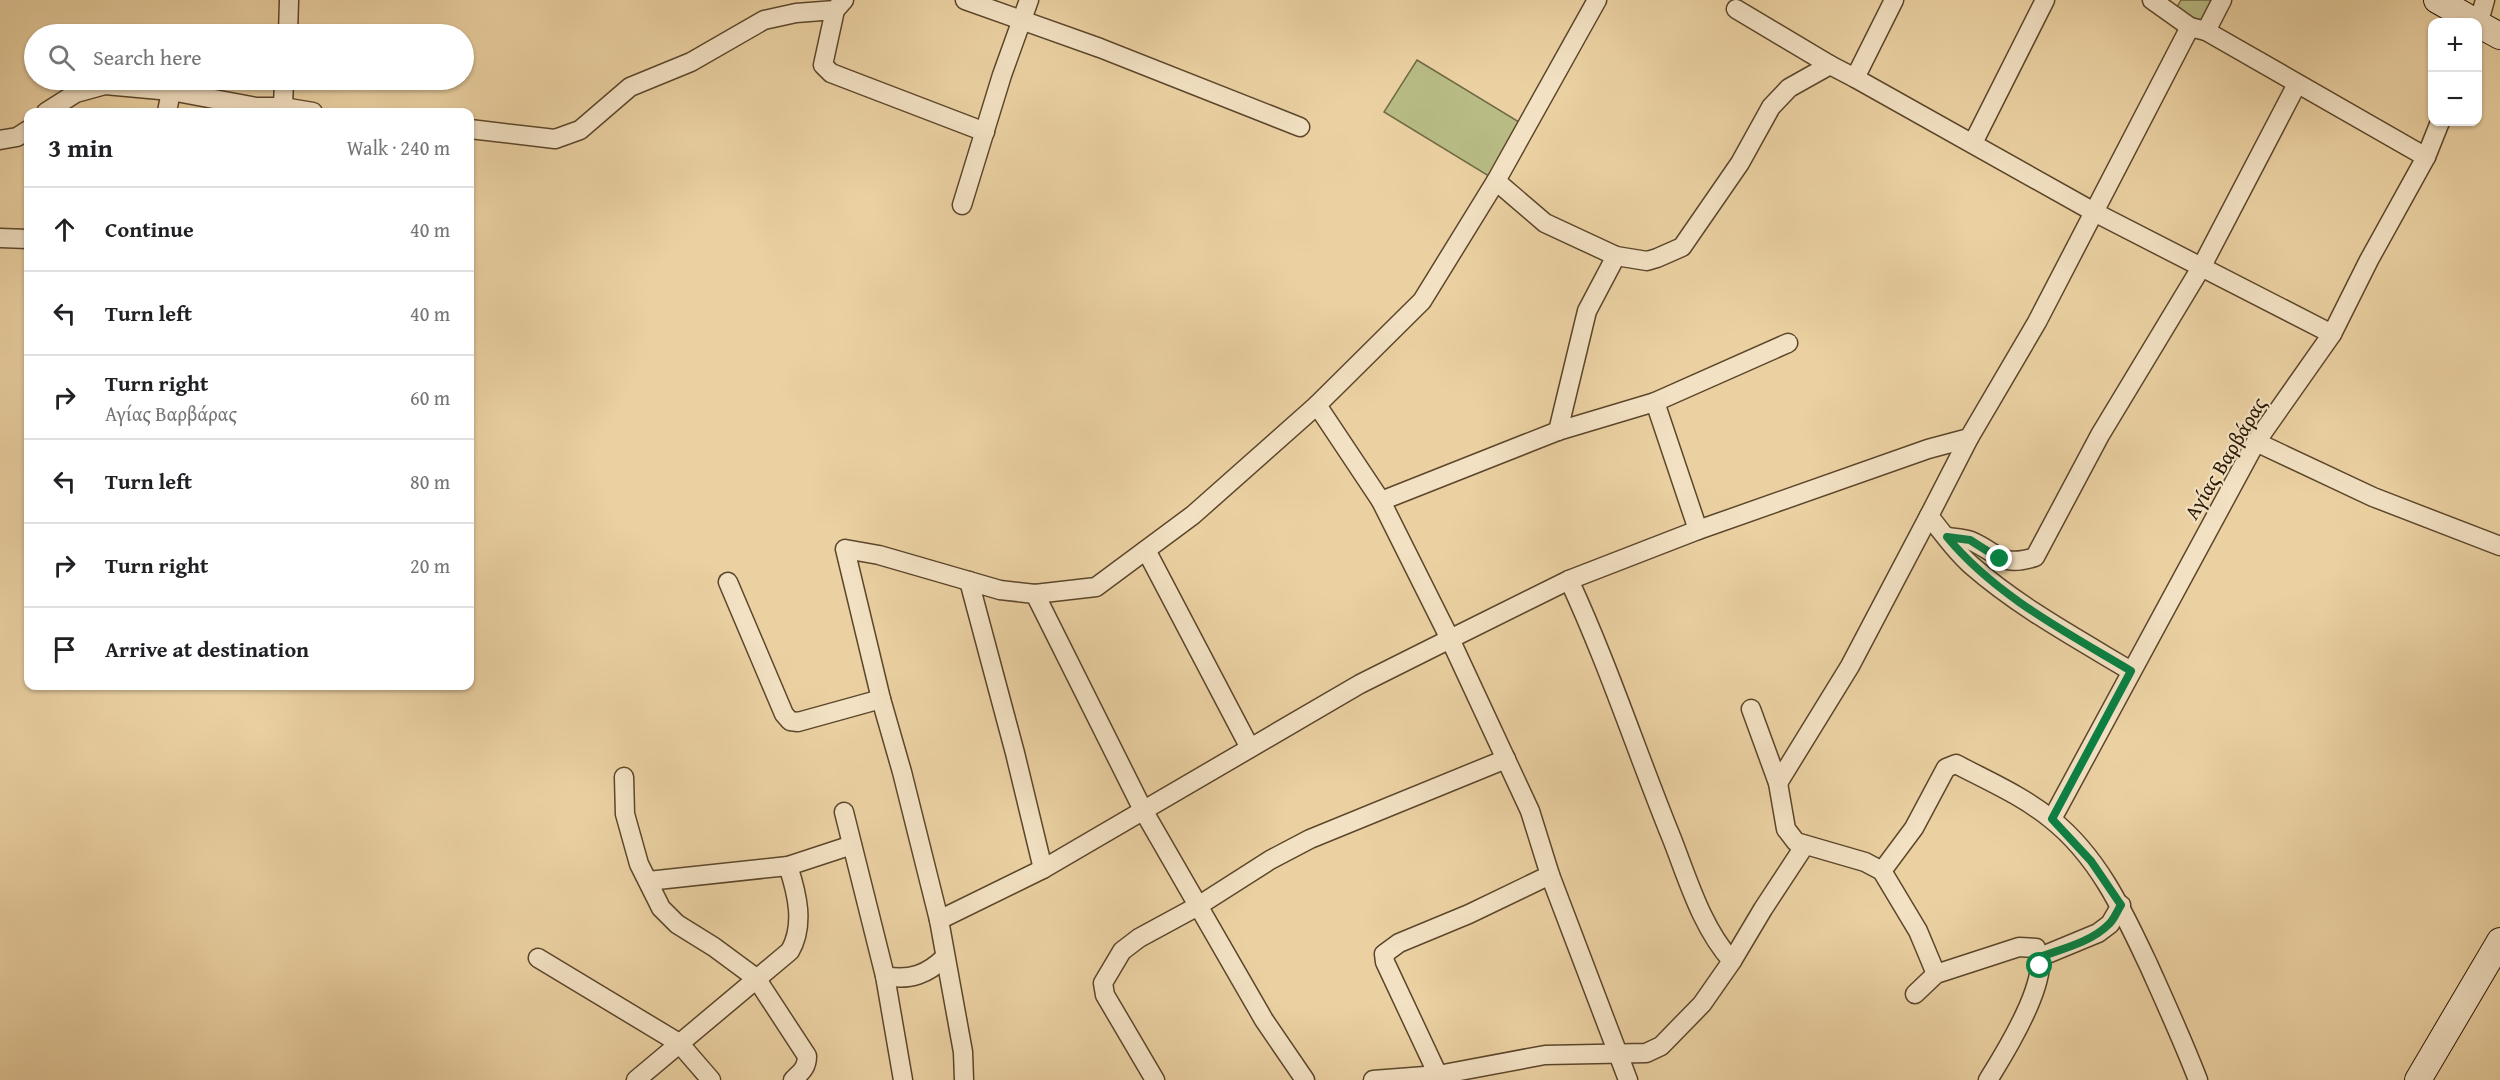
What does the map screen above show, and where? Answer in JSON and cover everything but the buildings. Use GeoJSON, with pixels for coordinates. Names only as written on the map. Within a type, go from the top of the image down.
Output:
{"type":"FeatureCollection","features":[{"type":"Feature","properties":{"kind":"street"},"geometry":{"type":"LineString","coordinates":[[288,24],[289,0]]}},
{"type":"Feature","properties":{"kind":"street"},"geometry":{"type":"LineString","coordinates":[[965,0],[1300,127]]}},
{"type":"Feature","properties":{"kind":"street"},"geometry":{"type":"LineString","coordinates":[[962,205],[1002,75],[1029,0]]}},
{"type":"Feature","properties":{"kind":"street"},"geometry":{"type":"LineString","coordinates":[[964,1080],[963,1052],[939,920],[881,699],[846,549],[879,555],[1000,590],[1035,594],[1096,587],[1193,515],[1317,405],[1422,301],[1496,181],[1597,0]]}},
{"type":"Feature","properties":{"kind":"street"},"geometry":{"type":"LineString","coordinates":[[1855,78],[1894,0]]}},
{"type":"Feature","properties":{"kind":"street"},"geometry":{"type":"LineString","coordinates":[[1973,143],[2045,0]]}},
{"type":"Feature","properties":{"kind":"street"},"geometry":{"type":"LineString","coordinates":[[2152,0],[2173,6],[2198,29],[2426,157]]}},
{"type":"Feature","properties":{"kind":"street"},"geometry":{"type":"LineString","coordinates":[[1778,783],[1850,666],[1969,438],[2037,321],[2094,212],[2198,29],[2222,0]]}},
{"type":"Feature","properties":{"kind":"street"},"geometry":{"type":"LineString","coordinates":[[2437,0],[2467,18]]}},
{"type":"Feature","properties":{"kind":"street"},"geometry":{"type":"LineString","coordinates":[[2479,18],[2485,0]]}},
{"type":"Feature","properties":{"kind":"street"},"geometry":{"type":"LineString","coordinates":[[474,129],[555,139],[580,130],[630,87],[691,62],[764,20],[839,5],[823,65],[831,73],[985,132]]}},
{"type":"Feature","properties":{"kind":"street"},"geometry":{"type":"LineString","coordinates":[[1736,9],[1830,65],[2094,212],[2332,334]]}},
{"type":"Feature","properties":{"kind":"street"},"geometry":{"type":"LineString","coordinates":[[2482,27],[2500,36]]}},
{"type":"Feature","properties":{"kind":"street"},"geometry":{"type":"LineString","coordinates":[[1496,181],[1545,223],[1616,256],[1647,261],[1682,247],[1740,163],[1771,107],[1789,87],[1830,65]]}},
{"type":"Feature","properties":{"kind":"street"},"geometry":{"type":"LineString","coordinates":[[1947,537],[1970,540],[2000,559],[2018,562],[2035,557],[2100,435],[2202,266],[2297,84]]}},
{"type":"Feature","properties":{"kind":"street"},"geometry":{"type":"LineString","coordinates":[[52,108],[76,93],[88,90]]}},
{"type":"Feature","properties":{"kind":"street"},"geometry":{"type":"LineString","coordinates":[[158,90],[255,107],[289,108]]}},
{"type":"Feature","properties":{"kind":"street"},"geometry":{"type":"LineString","coordinates":[[283,107],[284,90]]}},
{"type":"Feature","properties":{"kind":"street"},"geometry":{"type":"LineString","coordinates":[[168,108],[171,91]]}},
{"type":"Feature","properties":{"kind":"street","name":"Αγίας Βαρβάρας"},"geometry":{"type":"LineString","coordinates":[[2052,819],[2256,442],[2332,334],[2369,260],[2426,157],[2438,126]]}},
{"type":"Feature","properties":{"kind":"street"},"geometry":{"type":"LineString","coordinates":[[0,140],[17,137],[24,133]]}},
{"type":"Feature","properties":{"kind":"street"},"geometry":{"type":"LineString","coordinates":[[0,238],[24,239]]}},
{"type":"Feature","properties":{"kind":"street"},"geometry":{"type":"LineString","coordinates":[[1558,431],[1587,311],[1616,256]]}},
{"type":"Feature","properties":{"kind":"street"},"geometry":{"type":"LineString","coordinates":[[1381,501],[1558,431],[1655,402],[1788,343]]}},
{"type":"Feature","properties":{"kind":"street"},"geometry":{"type":"LineString","coordinates":[[1655,402],[1698,530]]}},
{"type":"Feature","properties":{"kind":"street"},"geometry":{"type":"LineString","coordinates":[[1317,405],[1381,501],[1450,639],[1530,811],[1550,875],[1628,1080]]}},
{"type":"Feature","properties":{"kind":"street"},"geometry":{"type":"LineString","coordinates":[[939,920],[1043,869],[1360,684],[1569,580],[1698,530],[1928,449],[1969,438]]}},
{"type":"Feature","properties":{"kind":"street"},"geometry":{"type":"LineString","coordinates":[[2256,442],[2373,497],[2500,546]]}},
{"type":"Feature","properties":{"kind":"street"},"geometry":{"type":"LineString","coordinates":[[1929,516],[1969,563],[2034,614],[2131,671]]}},
{"type":"Feature","properties":{"kind":"street"},"geometry":{"type":"LineString","coordinates":[[1146,550],[1250,748]]}},
{"type":"Feature","properties":{"kind":"street"},"geometry":{"type":"LineString","coordinates":[[1569,580],[1593,632],[1695,899],[1723,951],[1732,961]]}},
{"type":"Feature","properties":{"kind":"street"},"geometry":{"type":"LineString","coordinates":[[969,581],[1043,869]]}},
{"type":"Feature","properties":{"kind":"street"},"geometry":{"type":"LineString","coordinates":[[728,582],[789,721],[798,722],[881,699]]}},
{"type":"Feature","properties":{"kind":"street"},"geometry":{"type":"LineString","coordinates":[[1035,594],[1143,810],[1264,1020],[1305,1080]]}},
{"type":"Feature","properties":{"kind":"street"},"geometry":{"type":"LineString","coordinates":[[1751,709],[1778,783],[1786,829],[1796,842],[1866,862],[1882,871],[1918,931],[1936,974]]}},
{"type":"Feature","properties":{"kind":"street"},"geometry":{"type":"LineString","coordinates":[[1155,1080],[1106,995],[1103,983],[1122,951],[1139,938],[1198,906],[1270,860],[1310,839],[1506,759]]}},
{"type":"Feature","properties":{"kind":"street"},"geometry":{"type":"LineString","coordinates":[[1882,871],[1905,842],[1946,768],[1950,765],[1956,764],[2019,797],[2052,819],[2091,861],[2121,905],[2178,1030],[2198,1080]]}},
{"type":"Feature","properties":{"kind":"street"},"geometry":{"type":"LineString","coordinates":[[624,777],[625,814],[639,864],[661,908],[677,924],[714,947],[756,978],[807,1056],[807,1064],[803,1071],[793,1080]]}},
{"type":"Feature","properties":{"kind":"street"},"geometry":{"type":"LineString","coordinates":[[844,812],[885,976],[903,1080]]}},
{"type":"Feature","properties":{"kind":"street"},"geometry":{"type":"LineString","coordinates":[[648,881],[788,866],[852,845]]}},
{"type":"Feature","properties":{"kind":"street"},"geometry":{"type":"LineString","coordinates":[[1373,1080],[1438,1075],[1545,1054],[1646,1053],[1661,1046],[1702,1004],[1805,845]]}},
{"type":"Feature","properties":{"kind":"street"},"geometry":{"type":"LineString","coordinates":[[636,1080],[784,957],[796,941],[799,920],[796,896],[788,866]]}},
{"type":"Feature","properties":{"kind":"street"},"geometry":{"type":"LineString","coordinates":[[1438,1075],[1385,962],[1384,954],[1400,944],[1550,875]]}},
{"type":"Feature","properties":{"kind":"street"},"geometry":{"type":"LineString","coordinates":[[2040,957],[2098,933],[2110,924],[2121,905]]}},
{"type":"Feature","properties":{"kind":"street"},"geometry":{"type":"LineString","coordinates":[[2418,1080],[2500,941]]}},
{"type":"Feature","properties":{"kind":"street"},"geometry":{"type":"LineString","coordinates":[[1915,994],[1936,974],[2019,947],[2036,948],[2040,957],[2036,988],[2002,1059],[1988,1080]]}},
{"type":"Feature","properties":{"kind":"street"},"geometry":{"type":"LineString","coordinates":[[885,976],[900,979],[918,975],[932,970],[945,957]]}},
{"type":"Feature","properties":{"kind":"street"},"geometry":{"type":"LineString","coordinates":[[538,958],[679,1043],[711,1080]]}},
{"type":"Feature","properties":{"kind":"green space"},"geometry":{"type":"Polygon","coordinates":[[[2181,0],[2218,0],[2205,24],[2176,9],[2181,0]]]}},
{"type":"Feature","properties":{"kind":"green space"},"geometry":{"type":"Polygon","coordinates":[[[1417,60],[1524,125],[1492,178],[1384,112],[1417,60]]]}},
{"type":"Feature","properties":{"kind":"route"},"geometry":{"type":"LineString","coordinates":[[2000,559],[1970,540],[1947,537],[1969,563],[2034,614],[2131,671],[2052,819],[2091,861],[2121,905],[2110,924],[2098,933],[2071,946],[2040,957],[2040,966]]}}]}
